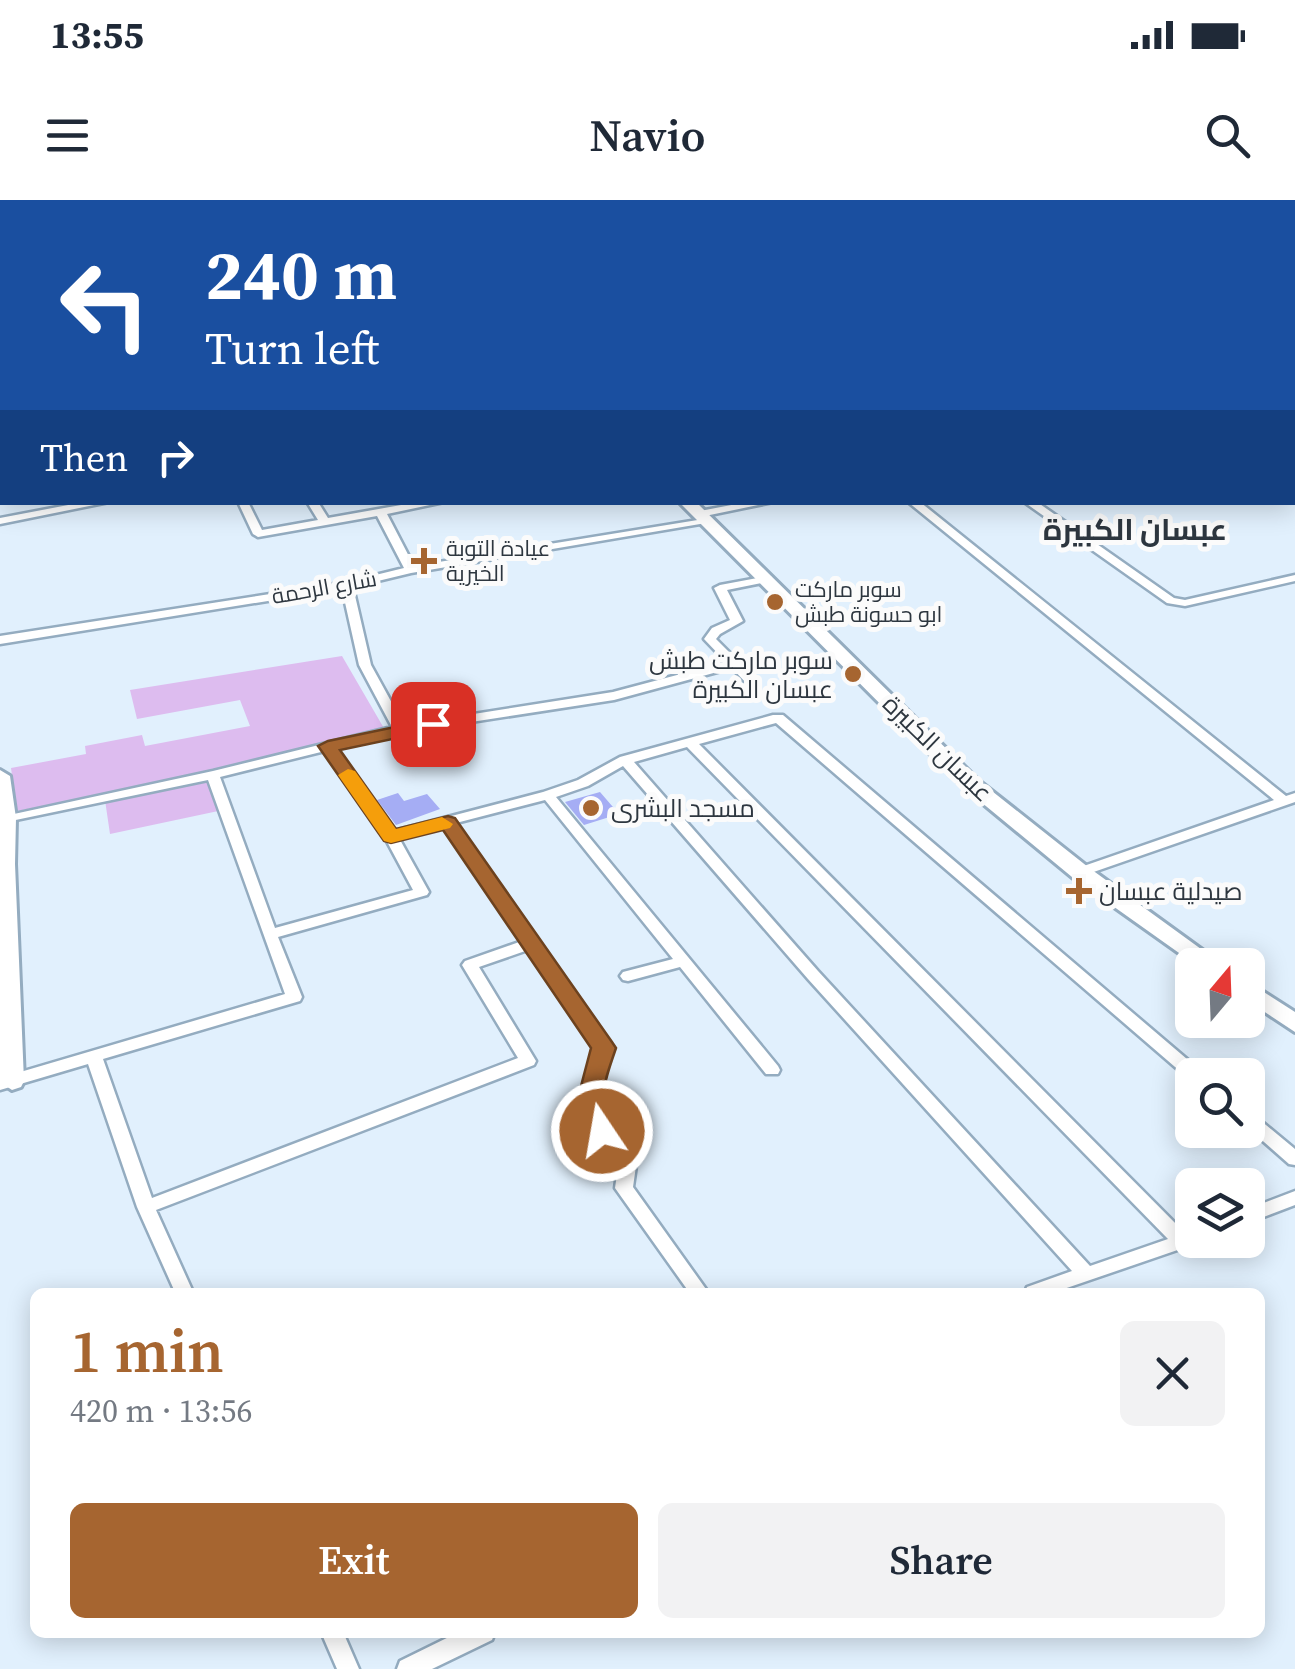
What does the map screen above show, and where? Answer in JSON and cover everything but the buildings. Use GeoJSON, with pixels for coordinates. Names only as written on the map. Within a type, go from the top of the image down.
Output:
{"type":"FeatureCollection","features":[{"type":"Feature","properties":{"kind":"main road","name":"عبسان الكبيرة"},"geometry":{"type":"LineString","coordinates":[[698,512],[971,784],[1080,872],[1188,948]]}},
{"type":"Feature","properties":{"kind":"main road"},"geometry":{"type":"LineString","coordinates":[[0,776],[6,818],[6,1083]]}},
{"type":"Feature","properties":{"kind":"main road"},"geometry":{"type":"LineString","coordinates":[[1265,1002],[1295,1024]]}},
{"type":"Feature","properties":{"kind":"street"},"geometry":{"type":"LineString","coordinates":[[0,521],[88,505]]}},
{"type":"Feature","properties":{"kind":"street"},"geometry":{"type":"LineString","coordinates":[[244,505],[258,534],[422,505]]}},
{"type":"Feature","properties":{"kind":"street"},"geometry":{"type":"LineString","coordinates":[[314,505],[325,522]]}},
{"type":"Feature","properties":{"kind":"street","name":"شارع الرحمة"},"geometry":{"type":"LineString","coordinates":[[0,640],[347,585],[747,505]]}},
{"type":"Feature","properties":{"kind":"street"},"geometry":{"type":"LineString","coordinates":[[917,505],[1289,798]]}},
{"type":"Feature","properties":{"kind":"street"},"geometry":{"type":"LineString","coordinates":[[1034,505],[1171,601],[1185,603],[1295,578]]}},
{"type":"Feature","properties":{"kind":"street"},"geometry":{"type":"LineString","coordinates":[[380,512],[411,570]]}},
{"type":"Feature","properties":{"kind":"street"},"geometry":{"type":"LineString","coordinates":[[752,684],[710,639],[716,631],[737,622],[720,588],[768,579]]}},
{"type":"Feature","properties":{"kind":"street"},"geometry":{"type":"LineString","coordinates":[[347,585],[365,665],[400,729]]}},
{"type":"Feature","properties":{"kind":"street"},"geometry":{"type":"LineString","coordinates":[[6,818],[214,775],[400,729],[614,696],[733,664]]}},
{"type":"Feature","properties":{"kind":"street"},"geometry":{"type":"LineString","coordinates":[[391,836],[548,795],[583,783],[625,760],[778,718],[1175,1059]]}},
{"type":"Feature","properties":{"kind":"street"},"geometry":{"type":"LineString","coordinates":[[691,744],[1175,1228]]}},
{"type":"Feature","properties":{"kind":"street"},"geometry":{"type":"LineString","coordinates":[[270,934],[422,892],[391,836],[328,746]]}},
{"type":"Feature","properties":{"kind":"street"},"geometry":{"type":"LineString","coordinates":[[625,760],[813,975],[1085,1274]]}},
{"type":"Feature","properties":{"kind":"street"},"geometry":{"type":"LineString","coordinates":[[6,1083],[95,1060],[294,997],[214,775]]}},
{"type":"Feature","properties":{"kind":"street"},"geometry":{"type":"LineString","coordinates":[[548,795],[772,1070]]}},
{"type":"Feature","properties":{"kind":"street"},"geometry":{"type":"LineString","coordinates":[[1080,872],[1289,798]]}},
{"type":"Feature","properties":{"kind":"street"},"geometry":{"type":"LineString","coordinates":[[448,822],[604,1048],[589,1105],[602,1131],[628,1166],[624,1188],[696,1288]]}},
{"type":"Feature","properties":{"kind":"street"},"geometry":{"type":"LineString","coordinates":[[146,1207],[528,1060],[470,965],[529,944]]}},
{"type":"Feature","properties":{"kind":"street"},"geometry":{"type":"LineString","coordinates":[[628,976],[683,962]]}},
{"type":"Feature","properties":{"kind":"street"},"geometry":{"type":"LineString","coordinates":[[95,1060],[146,1207],[182,1288]]}},
{"type":"Feature","properties":{"kind":"street"},"geometry":{"type":"LineString","coordinates":[[1265,1133],[1295,1159]]}},
{"type":"Feature","properties":{"kind":"street"},"geometry":{"type":"LineString","coordinates":[[1265,1209],[1295,1198]]}},
{"type":"Feature","properties":{"kind":"street"},"geometry":{"type":"LineString","coordinates":[[1045,1288],[1175,1244]]}},
{"type":"Feature","properties":{"kind":"street"},"geometry":{"type":"LineString","coordinates":[[335,1638],[348,1669]]}},
{"type":"Feature","properties":{"kind":"street"},"geometry":{"type":"LineString","coordinates":[[408,1669],[472,1638]]}},
{"type":"Feature","properties":{"kind":"shaded area"},"geometry":{"type":"Polygon","coordinates":[[[342,656],[385,730],[202,776],[17,811],[11,768],[86,754],[85,746],[142,735],[145,746],[250,726],[240,700],[137,719],[130,690],[342,656]]]}},
{"type":"Feature","properties":{"kind":"shaded area"},"geometry":{"type":"Polygon","coordinates":[[[202,781],[215,784],[223,810],[110,834],[105,800],[202,781]]]}},
{"type":"Feature","properties":{"kind":"slow traffic"},"geometry":{"type":"LineString","coordinates":[[348,775],[391,836],[442,824]]}},
{"type":"Feature","properties":{"kind":"place","name":"عيادة التوبة الخيرية"},"geometry":{"type":"Point","coordinates":[424,561]}},
{"type":"Feature","properties":{"kind":"place","name":"سوبر ماركت ابو حسونة طبش"},"geometry":{"type":"Point","coordinates":[775,602]}},
{"type":"Feature","properties":{"kind":"place","name":"سوبر ماركت طبش عبسان الكبيرة"},"geometry":{"type":"Point","coordinates":[853,674]}},
{"type":"Feature","properties":{"kind":"place","name":"مسجد البشرى"},"geometry":{"type":"Point","coordinates":[591,808]}},
{"type":"Feature","properties":{"kind":"place","name":"صيدلية عبسان"},"geometry":{"type":"Point","coordinates":[1079,891]}},
{"type":"Feature","properties":{"kind":"district","name":"عبسان الكبيرة"},"geometry":{"type":"Point","coordinates":[1135,529]}},
{"type":"Feature","properties":{"kind":"route"},"geometry":{"type":"LineString","coordinates":[[433,724],[328,746],[391,836],[448,822],[604,1048],[589,1092],[589,1105],[602,1131]]}}]}
